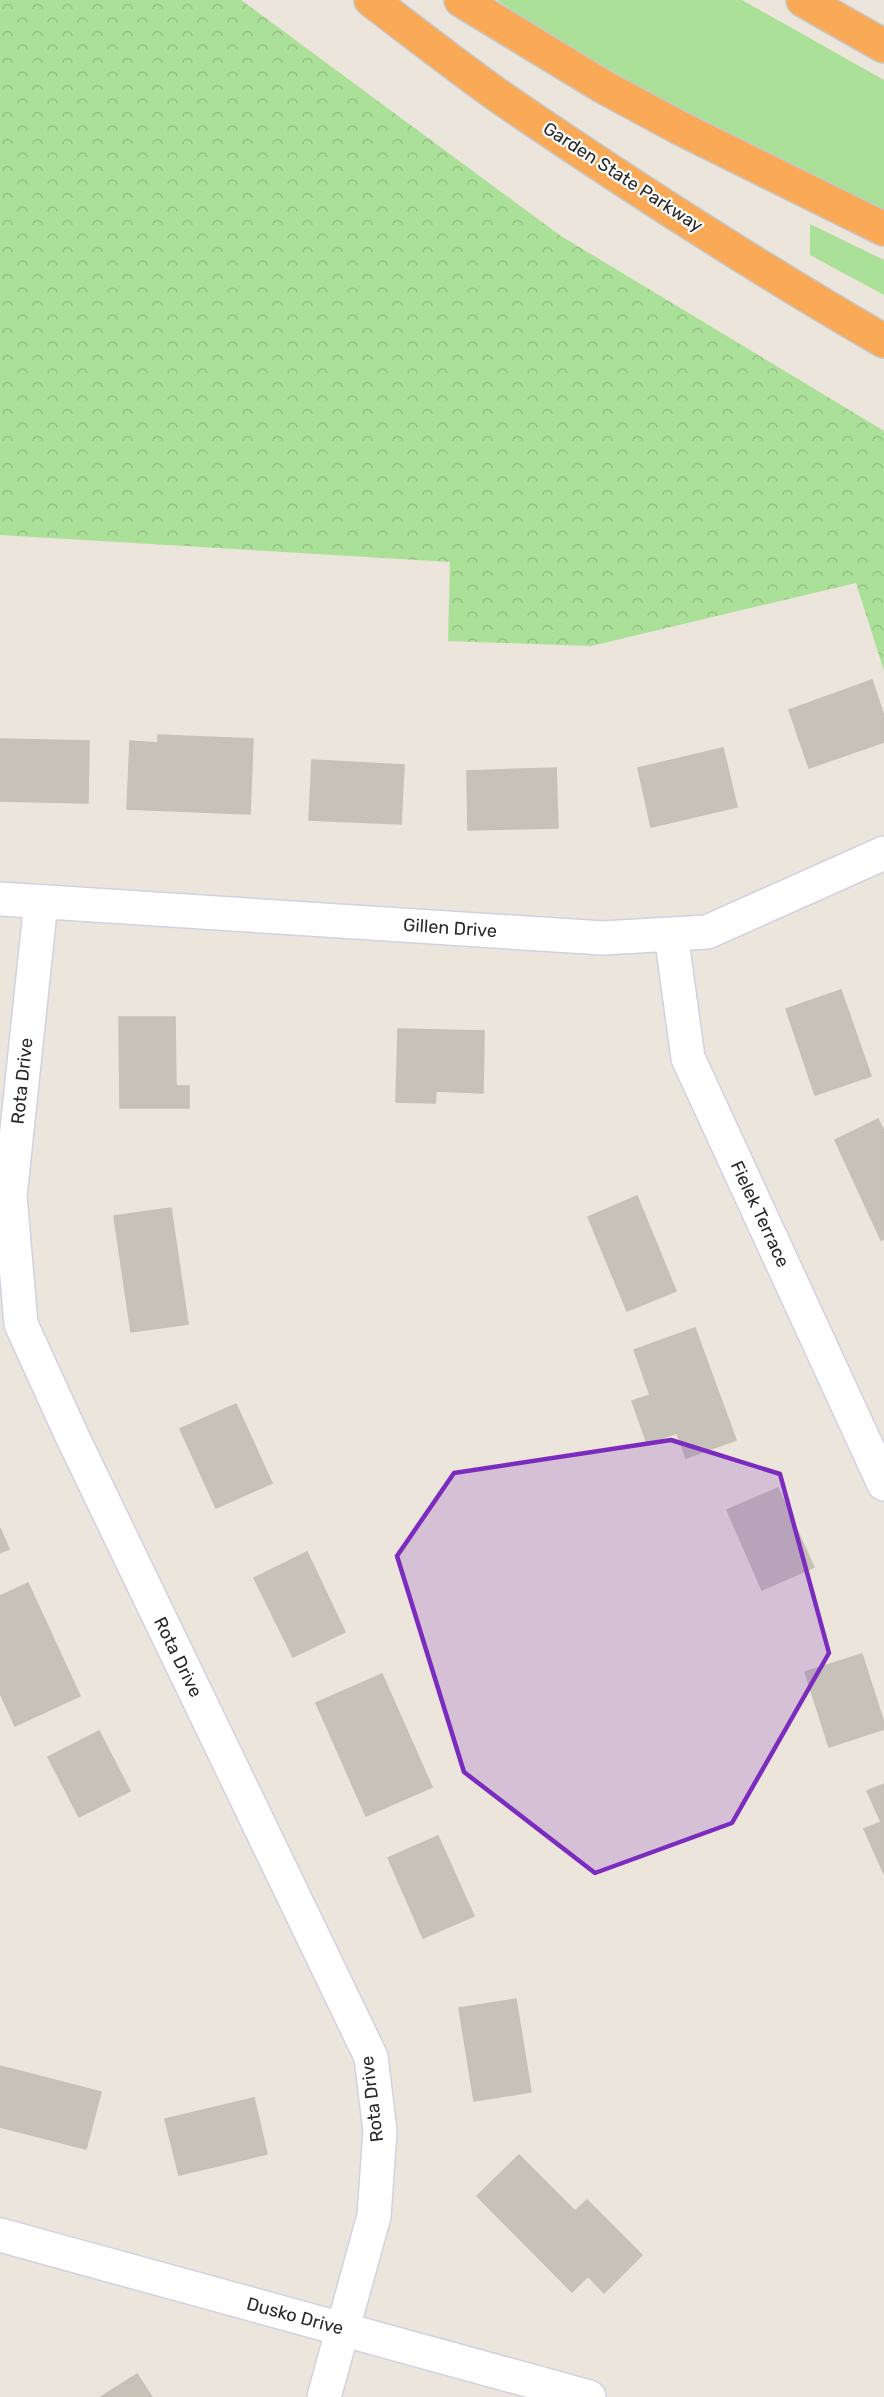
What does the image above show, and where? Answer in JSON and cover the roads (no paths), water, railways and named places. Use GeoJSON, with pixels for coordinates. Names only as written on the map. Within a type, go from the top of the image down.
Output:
{"type":"FeatureCollection","features":[{"type":"Feature","properties":{"kind":"highway","name":"Garden State Parkway"},"geometry":{"type":"LineString","coordinates":[[371,0],[553,132],[716,239],[884,341]]}},
{"type":"Feature","properties":{"kind":"highway"},"geometry":{"type":"LineString","coordinates":[[460,0],[604,87],[678,127],[884,229]]}},
{"type":"Feature","properties":{"kind":"highway"},"geometry":{"type":"LineString","coordinates":[[803,0],[884,46]]}},
{"type":"Feature","properties":{"kind":"street","name":"Gillen Drive"},"geometry":{"type":"LineString","coordinates":[[0,899],[603,938],[707,933],[884,853]]}},
{"type":"Feature","properties":{"kind":"street","name":"Rota Drive"},"geometry":{"type":"LineString","coordinates":[[41,902],[10,1196],[21,1324],[72,1436],[371,2057],[380,2131],[374,2216],[324,2397]]}},
{"type":"Feature","properties":{"kind":"street","name":"Fielek Terrace"},"geometry":{"type":"LineString","coordinates":[[671,934],[688,1058],[884,1485]]}},
{"type":"Feature","properties":{"kind":"street","name":"Dusko Drive"},"geometry":{"type":"LineString","coordinates":[[0,2235],[589,2397]]}}]}
